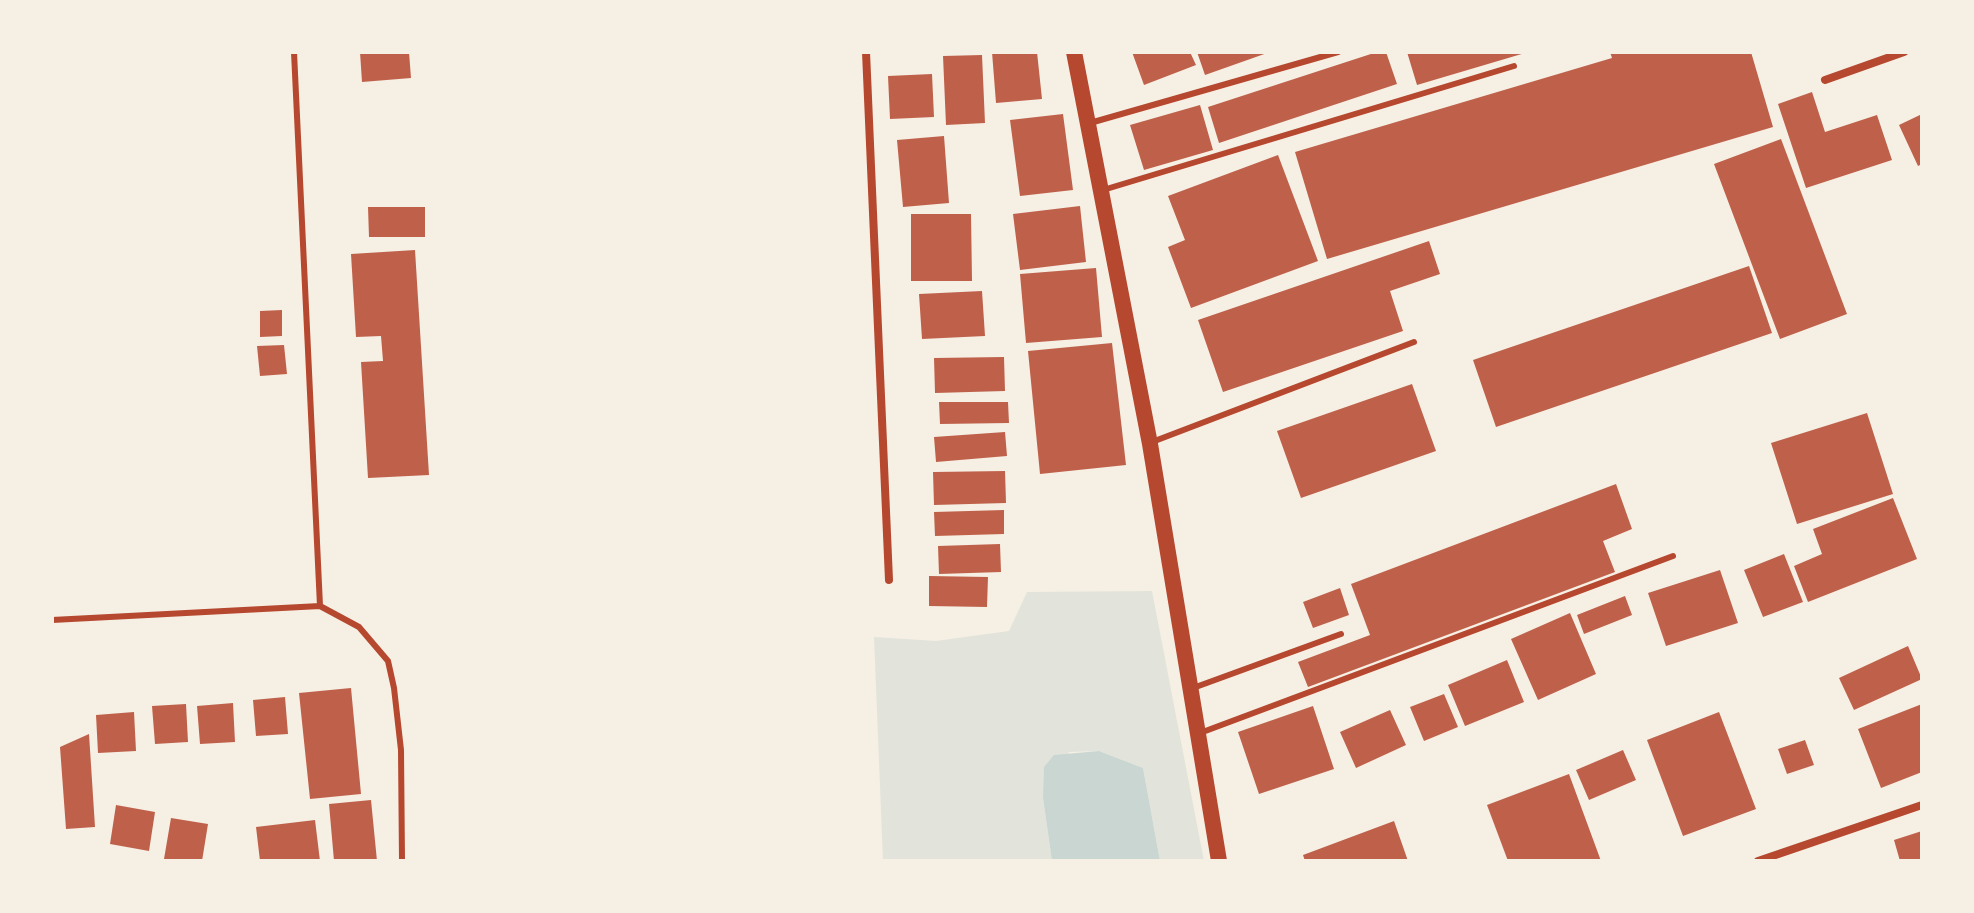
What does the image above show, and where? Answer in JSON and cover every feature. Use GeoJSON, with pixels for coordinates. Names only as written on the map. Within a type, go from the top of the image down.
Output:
{"type":"FeatureCollection","features":[{"type":"Feature","properties":{"kind":"main road"},"geometry":{"type":"LineString","coordinates":[[1074,52],[1150,444],[1219,861]]}},
{"type":"Feature","properties":{"kind":"street"},"geometry":{"type":"LineString","coordinates":[[866,52],[889,580]]}},
{"type":"Feature","properties":{"kind":"street"},"geometry":{"type":"LineString","coordinates":[[1825,80],[1904,52]]}},
{"type":"Feature","properties":{"kind":"street"},"geometry":{"type":"LineString","coordinates":[[1758,861],[1922,805]]}},
{"type":"Feature","properties":{"kind":"lane"},"geometry":{"type":"LineString","coordinates":[[294,52],[320,606]]}},
{"type":"Feature","properties":{"kind":"lane"},"geometry":{"type":"LineString","coordinates":[[1087,124],[1338,52]]}},
{"type":"Feature","properties":{"kind":"lane"},"geometry":{"type":"LineString","coordinates":[[1099,191],[1514,66]]}},
{"type":"Feature","properties":{"kind":"lane"},"geometry":{"type":"LineString","coordinates":[[1150,444],[1414,342]]}},
{"type":"Feature","properties":{"kind":"lane"},"geometry":{"type":"LineString","coordinates":[[1197,734],[1673,556]]}},
{"type":"Feature","properties":{"kind":"lane"},"geometry":{"type":"LineString","coordinates":[[52,620],[320,606],[359,627],[388,661],[394,688],[401,750],[402,861]]}},
{"type":"Feature","properties":{"kind":"lane"},"geometry":{"type":"LineString","coordinates":[[1190,689],[1341,634]]}},
{"type":"Feature","properties":{"kind":"shaded area"},"geometry":{"type":"Polygon","coordinates":[[[1152,591],[1204,861],[1160,861],[1143,768],[1099,751],[1069,752],[1043,798],[1052,861],[883,861],[874,637],[936,641],[1009,631],[1027,592],[1152,591]]]}},
{"type":"Feature","properties":{"kind":"shaded area"},"geometry":{"type":"Polygon","coordinates":[[[1099,751],[1143,768],[1160,861],[1052,861],[1043,798],[1044,767],[1054,755],[1099,751]]]}},
{"type":"Feature","properties":{"kind":"building"},"geometry":{"type":"Polygon","coordinates":[[[360,52],[409,52],[411,78],[362,82],[360,52]]]}},
{"type":"Feature","properties":{"kind":"building"},"geometry":{"type":"Polygon","coordinates":[[[992,52],[1037,52],[1042,99],[996,103],[992,52]]]}},
{"type":"Feature","properties":{"kind":"building"},"geometry":{"type":"Polygon","coordinates":[[[1132,52],[1190,52],[1196,65],[1144,85],[1132,52]]]}},
{"type":"Feature","properties":{"kind":"building"},"geometry":{"type":"Polygon","coordinates":[[[1197,52],[1270,52],[1205,75],[1197,52]]]}},
{"type":"Feature","properties":{"kind":"building"},"geometry":{"type":"Polygon","coordinates":[[[1377,52],[1386,52],[1397,84],[1219,143],[1208,107],[1377,52]]]}},
{"type":"Feature","properties":{"kind":"building"},"geometry":{"type":"Polygon","coordinates":[[[1407,52],[1525,52],[1525,53],[1417,85],[1407,52]]]}},
{"type":"Feature","properties":{"kind":"building"},"geometry":{"type":"Polygon","coordinates":[[[1610,52],[1751,52],[1773,127],[1327,259],[1295,152],[1612,58],[1610,52]]]}},
{"type":"Feature","properties":{"kind":"building"},"geometry":{"type":"Polygon","coordinates":[[[982,55],[985,123],[946,125],[943,56],[982,55]]]}},
{"type":"Feature","properties":{"kind":"building"},"geometry":{"type":"Polygon","coordinates":[[[932,74],[934,117],[890,119],[888,76],[932,74]]]}},
{"type":"Feature","properties":{"kind":"building"},"geometry":{"type":"Polygon","coordinates":[[[1812,92],[1825,132],[1877,115],[1892,160],[1806,188],[1778,104],[1812,92]]]}},
{"type":"Feature","properties":{"kind":"building"},"geometry":{"type":"Polygon","coordinates":[[[1200,105],[1213,150],[1144,170],[1130,125],[1200,105]]]}},
{"type":"Feature","properties":{"kind":"building"},"geometry":{"type":"Polygon","coordinates":[[[1063,114],[1073,190],[1020,196],[1010,120],[1063,114]]]}},
{"type":"Feature","properties":{"kind":"building"},"geometry":{"type":"Polygon","coordinates":[[[1922,114],[1922,164],[1918,166],[1899,125],[1922,114]]]}},
{"type":"Feature","properties":{"kind":"building"},"geometry":{"type":"Polygon","coordinates":[[[944,136],[949,203],[903,207],[897,140],[944,136]]]}},
{"type":"Feature","properties":{"kind":"building"},"geometry":{"type":"Polygon","coordinates":[[[1781,139],[1847,314],[1780,339],[1714,164],[1781,139]]]}},
{"type":"Feature","properties":{"kind":"building"},"geometry":{"type":"Polygon","coordinates":[[[1278,155],[1318,261],[1191,308],[1168,247],[1185,240],[1168,196],[1278,155]]]}},
{"type":"Feature","properties":{"kind":"building"},"geometry":{"type":"Polygon","coordinates":[[[1080,206],[1086,262],[1020,270],[1013,214],[1080,206]]]}},
{"type":"Feature","properties":{"kind":"building"},"geometry":{"type":"Polygon","coordinates":[[[368,207],[425,207],[425,237],[369,237],[368,207]]]}},
{"type":"Feature","properties":{"kind":"building"},"geometry":{"type":"Polygon","coordinates":[[[911,214],[971,214],[972,281],[911,281],[911,214]]]}},
{"type":"Feature","properties":{"kind":"building"},"geometry":{"type":"Polygon","coordinates":[[[1429,241],[1440,274],[1390,291],[1403,331],[1223,392],[1198,320],[1429,241]]]}},
{"type":"Feature","properties":{"kind":"building"},"geometry":{"type":"Polygon","coordinates":[[[415,250],[429,475],[368,478],[361,362],[383,361],[381,336],[356,337],[351,254],[415,250]]]}},
{"type":"Feature","properties":{"kind":"building"},"geometry":{"type":"Polygon","coordinates":[[[1749,266],[1772,333],[1496,427],[1473,360],[1749,266]]]}},
{"type":"Feature","properties":{"kind":"building"},"geometry":{"type":"Polygon","coordinates":[[[1096,268],[1102,337],[1026,343],[1020,274],[1096,268]]]}},
{"type":"Feature","properties":{"kind":"building"},"geometry":{"type":"Polygon","coordinates":[[[982,291],[985,336],[922,339],[919,294],[982,291]]]}},
{"type":"Feature","properties":{"kind":"building"},"geometry":{"type":"Polygon","coordinates":[[[282,310],[282,336],[260,337],[260,311],[282,310]]]}},
{"type":"Feature","properties":{"kind":"building"},"geometry":{"type":"Polygon","coordinates":[[[1112,343],[1126,465],[1040,474],[1028,351],[1112,343]]]}},
{"type":"Feature","properties":{"kind":"building"},"geometry":{"type":"Polygon","coordinates":[[[284,345],[287,374],[260,376],[257,346],[284,345]]]}},
{"type":"Feature","properties":{"kind":"building"},"geometry":{"type":"Polygon","coordinates":[[[1004,357],[1005,391],[935,393],[934,358],[1004,357]]]}},
{"type":"Feature","properties":{"kind":"building"},"geometry":{"type":"Polygon","coordinates":[[[1412,384],[1436,451],[1301,498],[1277,431],[1412,384]]]}},
{"type":"Feature","properties":{"kind":"building"},"geometry":{"type":"Polygon","coordinates":[[[939,402],[1008,402],[1009,423],[940,424],[939,402]]]}},
{"type":"Feature","properties":{"kind":"building"},"geometry":{"type":"Polygon","coordinates":[[[1867,413],[1893,494],[1797,524],[1771,443],[1867,413]]]}},
{"type":"Feature","properties":{"kind":"building"},"geometry":{"type":"Polygon","coordinates":[[[1005,432],[1007,456],[936,462],[934,437],[1005,432]]]}},
{"type":"Feature","properties":{"kind":"building"},"geometry":{"type":"Polygon","coordinates":[[[1005,471],[1006,503],[934,505],[933,472],[1005,471]]]}},
{"type":"Feature","properties":{"kind":"building"},"geometry":{"type":"Polygon","coordinates":[[[1616,484],[1632,529],[1603,541],[1615,572],[1308,687],[1298,662],[1370,635],[1351,584],[1616,484]]]}},
{"type":"Feature","properties":{"kind":"building"},"geometry":{"type":"Polygon","coordinates":[[[1893,498],[1917,559],[1808,602],[1794,566],[1822,554],[1813,529],[1893,498]]]}},
{"type":"Feature","properties":{"kind":"building"},"geometry":{"type":"Polygon","coordinates":[[[1004,510],[1004,534],[935,536],[934,512],[1004,510]]]}},
{"type":"Feature","properties":{"kind":"building"},"geometry":{"type":"Polygon","coordinates":[[[1000,544],[1001,572],[939,574],[938,546],[1000,544]]]}},
{"type":"Feature","properties":{"kind":"building"},"geometry":{"type":"Polygon","coordinates":[[[1784,554],[1803,602],[1763,617],[1744,570],[1784,554]]]}},
{"type":"Feature","properties":{"kind":"building"},"geometry":{"type":"Polygon","coordinates":[[[1720,570],[1738,623],[1666,646],[1648,593],[1720,570]]]}},
{"type":"Feature","properties":{"kind":"building"},"geometry":{"type":"Polygon","coordinates":[[[929,576],[988,577],[987,607],[929,606],[929,576]]]}},
{"type":"Feature","properties":{"kind":"building"},"geometry":{"type":"Polygon","coordinates":[[[1340,588],[1349,615],[1313,628],[1303,602],[1340,588]]]}},
{"type":"Feature","properties":{"kind":"building"},"geometry":{"type":"Polygon","coordinates":[[[1625,596],[1632,615],[1584,634],[1577,615],[1625,596]]]}},
{"type":"Feature","properties":{"kind":"building"},"geometry":{"type":"Polygon","coordinates":[[[1570,613],[1596,674],[1538,700],[1511,639],[1570,613]]]}},
{"type":"Feature","properties":{"kind":"building"},"geometry":{"type":"Polygon","coordinates":[[[1908,646],[1922,679],[1854,710],[1839,678],[1908,646]]]}},
{"type":"Feature","properties":{"kind":"building"},"geometry":{"type":"Polygon","coordinates":[[[1507,660],[1524,702],[1465,726],[1448,685],[1507,660]]]}},
{"type":"Feature","properties":{"kind":"building"},"geometry":{"type":"Polygon","coordinates":[[[351,688],[361,794],[310,799],[299,693],[351,688]]]}},
{"type":"Feature","properties":{"kind":"building"},"geometry":{"type":"Polygon","coordinates":[[[1444,694],[1458,727],[1424,741],[1410,707],[1444,694]]]}},
{"type":"Feature","properties":{"kind":"building"},"geometry":{"type":"Polygon","coordinates":[[[285,697],[288,734],[256,736],[253,700],[285,697]]]}},
{"type":"Feature","properties":{"kind":"building"},"geometry":{"type":"Polygon","coordinates":[[[233,703],[235,742],[200,744],[197,706],[233,703]]]}},
{"type":"Feature","properties":{"kind":"building"},"geometry":{"type":"Polygon","coordinates":[[[186,704],[188,742],[155,744],[152,706],[186,704]]]}},
{"type":"Feature","properties":{"kind":"building"},"geometry":{"type":"Polygon","coordinates":[[[1922,704],[1922,772],[1881,788],[1858,729],[1922,704]]]}},
{"type":"Feature","properties":{"kind":"building"},"geometry":{"type":"Polygon","coordinates":[[[1313,706],[1334,769],[1259,794],[1238,732],[1313,706]]]}},
{"type":"Feature","properties":{"kind":"building"},"geometry":{"type":"Polygon","coordinates":[[[1390,710],[1406,745],[1356,768],[1340,732],[1390,710]]]}},
{"type":"Feature","properties":{"kind":"building"},"geometry":{"type":"Polygon","coordinates":[[[134,712],[136,751],[98,753],[96,715],[134,712]]]}},
{"type":"Feature","properties":{"kind":"building"},"geometry":{"type":"Polygon","coordinates":[[[1719,712],[1756,809],[1683,836],[1647,740],[1719,712]]]}},
{"type":"Feature","properties":{"kind":"building"},"geometry":{"type":"Polygon","coordinates":[[[89,734],[95,827],[66,829],[60,747],[89,734]]]}},
{"type":"Feature","properties":{"kind":"building"},"geometry":{"type":"Polygon","coordinates":[[[1805,740],[1814,765],[1787,774],[1778,749],[1805,740]]]}},
{"type":"Feature","properties":{"kind":"building"},"geometry":{"type":"Polygon","coordinates":[[[1623,750],[1636,780],[1589,800],[1576,770],[1623,750]]]}},
{"type":"Feature","properties":{"kind":"building"},"geometry":{"type":"Polygon","coordinates":[[[1569,774],[1601,861],[1508,861],[1487,805],[1569,774]]]}},
{"type":"Feature","properties":{"kind":"building"},"geometry":{"type":"Polygon","coordinates":[[[371,800],[377,861],[334,861],[329,804],[371,800]]]}},
{"type":"Feature","properties":{"kind":"building"},"geometry":{"type":"Polygon","coordinates":[[[116,805],[155,812],[149,851],[110,844],[116,805]]]}},
{"type":"Feature","properties":{"kind":"building"},"geometry":{"type":"Polygon","coordinates":[[[171,818],[208,824],[202,861],[164,859],[171,818]]]}},
{"type":"Feature","properties":{"kind":"building"},"geometry":{"type":"Polygon","coordinates":[[[315,820],[320,861],[260,861],[256,827],[315,820]]]}},
{"type":"Feature","properties":{"kind":"building"},"geometry":{"type":"Polygon","coordinates":[[[1394,821],[1408,861],[1305,861],[1303,855],[1394,821]]]}},
{"type":"Feature","properties":{"kind":"building"},"geometry":{"type":"Polygon","coordinates":[[[1922,831],[1922,861],[1900,861],[1894,840],[1922,831]]]}}]}
